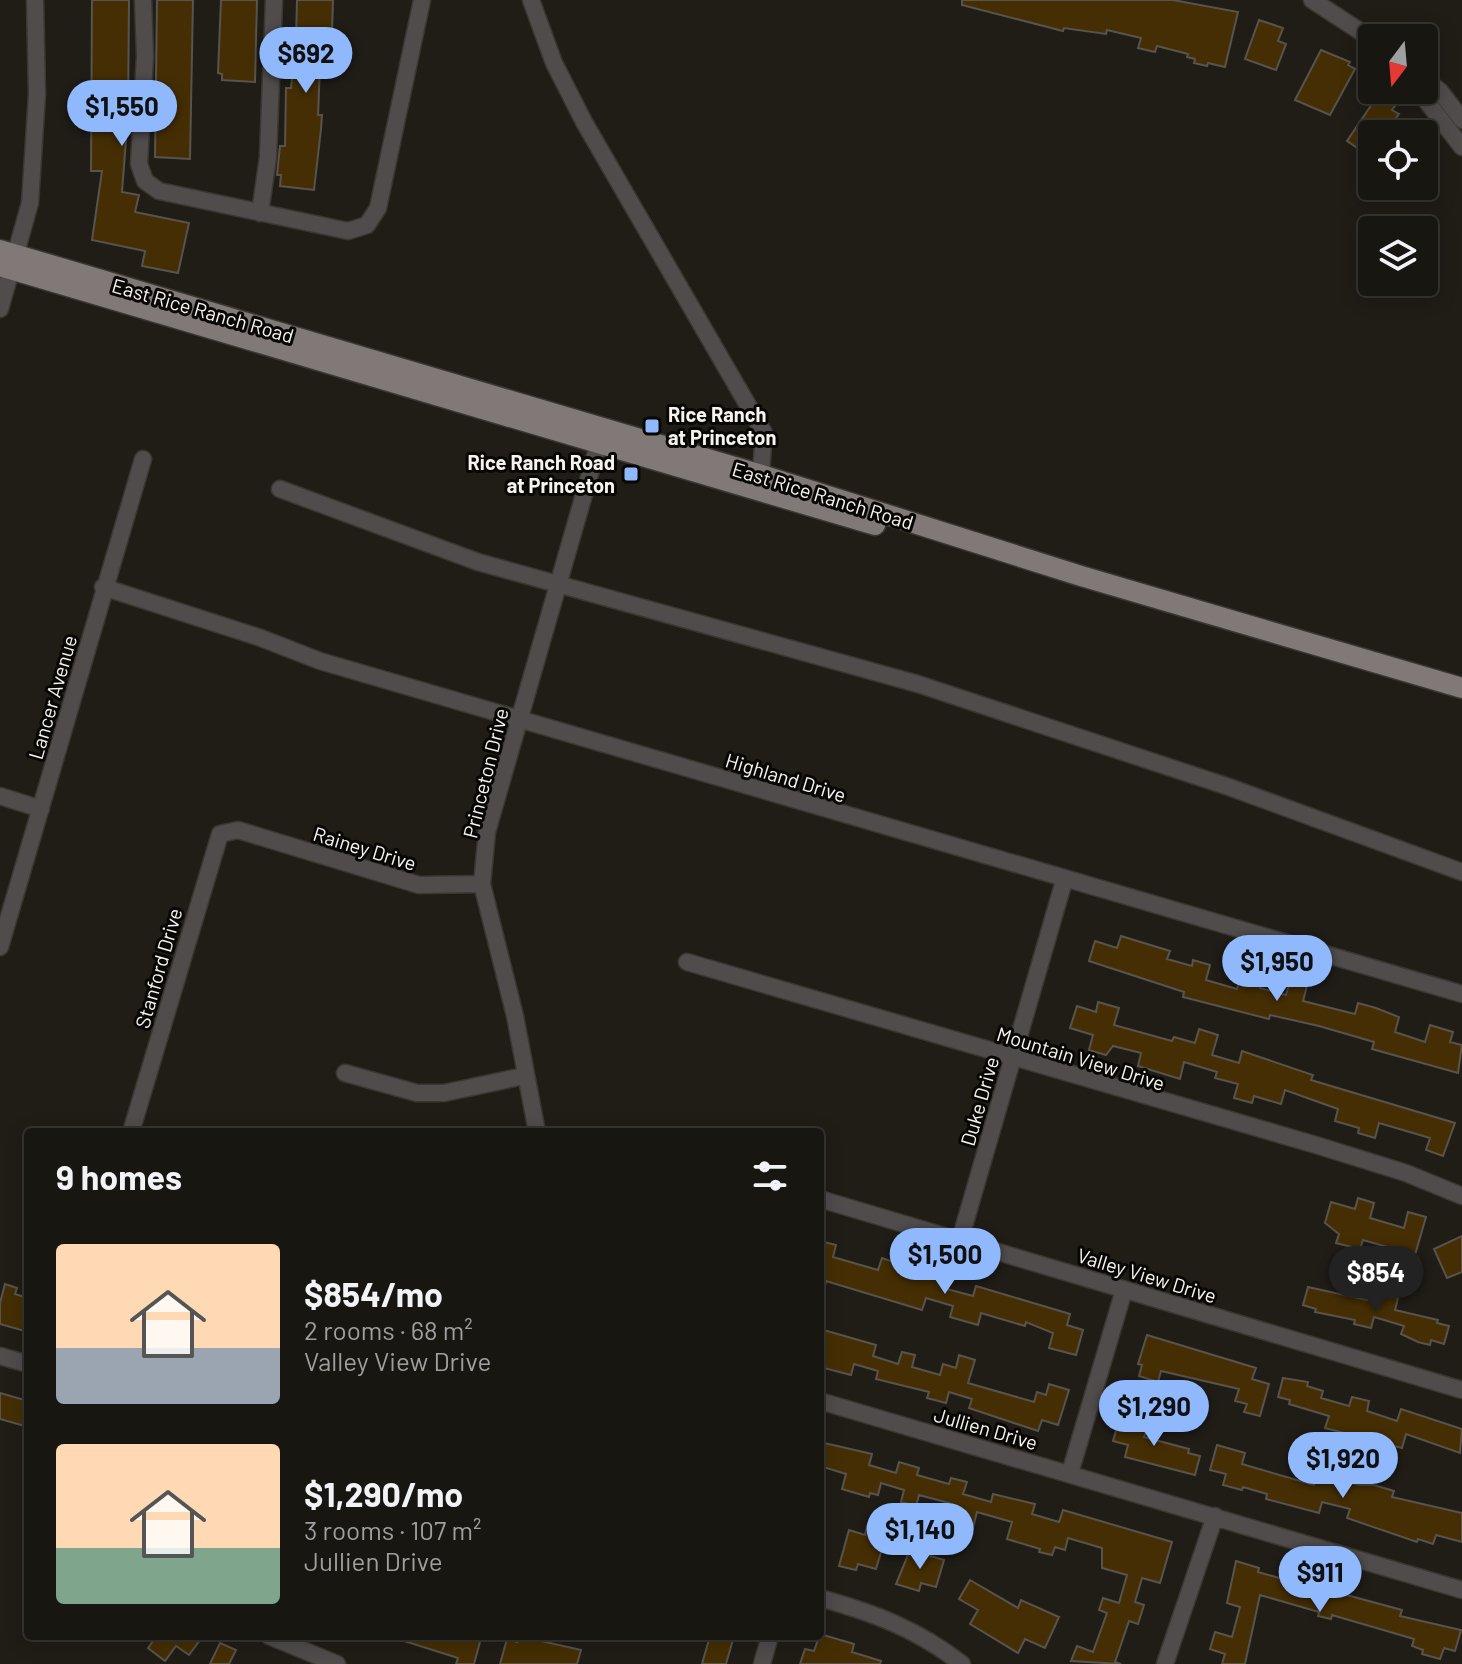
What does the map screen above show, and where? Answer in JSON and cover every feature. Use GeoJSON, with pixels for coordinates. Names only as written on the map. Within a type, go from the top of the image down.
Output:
{"type":"FeatureCollection","features":[{"type":"Feature","properties":{"kind":"main road","name":"East Rice Ranch Road"},"geometry":{"type":"LineString","coordinates":[[7,260],[1081,576],[1461,695]]}},
{"type":"Feature","properties":{"kind":"street"},"geometry":{"type":"LineString","coordinates":[[0,309],[7,260],[30,203],[37,94],[35,0]]}},
{"type":"Feature","properties":{"kind":"street"},"geometry":{"type":"LineString","coordinates":[[143,0],[145,56],[139,164],[145,181],[159,191],[348,231],[367,225],[378,208],[422,0]]}},
{"type":"Feature","properties":{"kind":"street"},"geometry":{"type":"LineString","coordinates":[[260,213],[268,157],[274,0]]}},
{"type":"Feature","properties":{"kind":"street"},"geometry":{"type":"LineString","coordinates":[[531,0],[554,63],[584,122],[764,433],[760,483]]}},
{"type":"Feature","properties":{"kind":"street"},"geometry":{"type":"LineString","coordinates":[[1312,0],[1358,30]]}},
{"type":"Feature","properties":{"kind":"street"},"geometry":{"type":"LineString","coordinates":[[1438,90],[1462,120]]}},
{"type":"Feature","properties":{"kind":"street"},"geometry":{"type":"LineString","coordinates":[[1429,104],[1462,147]]}},
{"type":"Feature","properties":{"kind":"street","name":"Princeton Drive"},"geometry":{"type":"LineString","coordinates":[[536,1128],[515,1016],[482,884],[487,832],[601,436]]}},
{"type":"Feature","properties":{"kind":"street","name":"Lancer Avenue"},"geometry":{"type":"LineString","coordinates":[[0,947],[143,459]]}},
{"type":"Feature","properties":{"kind":"street"},"geometry":{"type":"LineString","coordinates":[[280,489],[478,562],[918,684],[1229,787],[1462,872]]}},
{"type":"Feature","properties":{"kind":"street","name":"Highland Drive"},"geometry":{"type":"LineString","coordinates":[[103,587],[261,638],[320,661],[1064,881],[1462,994]]}},
{"type":"Feature","properties":{"kind":"street"},"geometry":{"type":"LineString","coordinates":[[0,796],[41,809]]}},
{"type":"Feature","properties":{"kind":"street","name":"Rainey Drive"},"geometry":{"type":"LineString","coordinates":[[238,830],[419,885],[482,884]]}},
{"type":"Feature","properties":{"kind":"street","name":"Stanford Drive"},"geometry":{"type":"LineString","coordinates":[[132,1128],[216,841],[220,834],[238,830]]}},
{"type":"Feature","properties":{"kind":"street","name":"Duke Drive"},"geometry":{"type":"LineString","coordinates":[[960,1240],[1064,881]]}},
{"type":"Feature","properties":{"kind":"street","name":"Mountain View Drive"},"geometry":{"type":"LineString","coordinates":[[687,962],[1331,1150],[1420,1178],[1462,1196]]}},
{"type":"Feature","properties":{"kind":"street"},"geometry":{"type":"LineString","coordinates":[[345,1073],[417,1093],[444,1093],[524,1076]]}},
{"type":"Feature","properties":{"kind":"street","name":"Valley View Drive"},"geometry":{"type":"LineString","coordinates":[[824,1200],[1462,1390]]}},
{"type":"Feature","properties":{"kind":"street"},"geometry":{"type":"LineString","coordinates":[[1070,1473],[1124,1290]]}},
{"type":"Feature","properties":{"kind":"street"},"geometry":{"type":"LineString","coordinates":[[0,1356],[24,1363]]}},
{"type":"Feature","properties":{"kind":"street","name":"Jullien Drive"},"geometry":{"type":"LineString","coordinates":[[824,1402],[1462,1590]]}},
{"type":"Feature","properties":{"kind":"street"},"geometry":{"type":"LineString","coordinates":[[1165,1664],[1215,1516]]}},
{"type":"Feature","properties":{"kind":"street"},"geometry":{"type":"LineString","coordinates":[[824,1599],[870,1612],[928,1638],[962,1664]]}},
{"type":"Feature","properties":{"kind":"street"},"geometry":{"type":"LineString","coordinates":[[279,1640],[337,1664]]}},
{"type":"Feature","properties":{"kind":"street"},"geometry":{"type":"LineString","coordinates":[[762,1664],[769,1640]]}},
{"type":"Feature","properties":{"kind":"building"},"geometry":{"type":"Polygon","coordinates":[[[92,0],[129,0],[128,113],[122,192],[139,195],[135,212],[189,223],[178,273],[142,266],[145,251],[92,240],[102,171],[91,171],[92,0]]]}},
{"type":"Feature","properties":{"kind":"building"},"geometry":{"type":"Polygon","coordinates":[[[157,0],[193,0],[190,159],[155,157],[157,0]]]}},
{"type":"Feature","properties":{"kind":"building"},"geometry":{"type":"Polygon","coordinates":[[[221,0],[257,0],[255,82],[222,80],[222,74],[218,73],[221,0]]]}},
{"type":"Feature","properties":{"kind":"building"},"geometry":{"type":"Polygon","coordinates":[[[297,0],[333,0],[331,68],[320,67],[318,115],[322,115],[314,190],[280,186],[281,175],[277,175],[280,146],[285,146],[286,88],[291,88],[292,78],[295,78],[297,0]]]}},
{"type":"Feature","properties":{"kind":"building"},"geometry":{"type":"Polygon","coordinates":[[[962,0],[1173,0],[1238,12],[1225,67],[1194,63],[1195,59],[1187,57],[1188,54],[1157,46],[1155,52],[1138,48],[1141,38],[1107,30],[1106,34],[1064,28],[1063,31],[962,5],[962,0]]]}},
{"type":"Feature","properties":{"kind":"building"},"geometry":{"type":"Polygon","coordinates":[[[1259,20],[1283,28],[1278,41],[1286,44],[1276,70],[1245,59],[1259,20]]]}},
{"type":"Feature","properties":{"kind":"building"},"geometry":{"type":"Polygon","coordinates":[[[1321,50],[1350,62],[1348,65],[1355,69],[1330,115],[1295,100],[1321,50]]]}},
{"type":"Feature","properties":{"kind":"building"},"geometry":{"type":"Polygon","coordinates":[[[1372,104],[1392,104],[1395,106],[1392,110],[1399,114],[1394,120],[1361,120],[1372,104]]]}},
{"type":"Feature","properties":{"kind":"building"},"geometry":{"type":"Polygon","coordinates":[[[1358,125],[1358,148],[1347,141],[1358,125]]]}},
{"type":"Feature","properties":{"kind":"building"},"geometry":{"type":"Polygon","coordinates":[[[1121,936],[1170,951],[1167,959],[1192,966],[1193,960],[1210,965],[1206,980],[1237,989],[1242,973],[1263,979],[1260,988],[1286,995],[1290,981],[1307,986],[1303,1001],[1355,1014],[1358,1003],[1376,1008],[1399,1017],[1395,1032],[1425,1042],[1430,1025],[1453,1032],[1450,1042],[1462,1045],[1458,1073],[1372,1049],[1374,1042],[1319,1026],[1270,1015],[1269,1019],[1183,997],[1184,992],[1089,961],[1095,941],[1117,948],[1121,936]]]}},
{"type":"Feature","properties":{"kind":"building"},"geometry":{"type":"Polygon","coordinates":[[[1098,1002],[1119,1008],[1114,1025],[1172,1041],[1174,1037],[1195,1043],[1199,1029],[1218,1035],[1212,1055],[1239,1063],[1242,1051],[1313,1075],[1311,1080],[1455,1123],[1443,1156],[1426,1150],[1430,1138],[1379,1123],[1375,1138],[1358,1133],[1359,1128],[1335,1121],[1338,1109],[1285,1090],[1281,1104],[1254,1096],[1252,1103],[1234,1098],[1238,1084],[1215,1078],[1217,1072],[1184,1062],[1180,1079],[1138,1066],[1141,1053],[1113,1046],[1106,1055],[1089,1050],[1093,1035],[1070,1028],[1077,1006],[1096,1012],[1098,1002]]]}},
{"type":"Feature","properties":{"kind":"building"},"geometry":{"type":"Polygon","coordinates":[[[1358,1198],[1374,1203],[1370,1218],[1404,1228],[1408,1212],[1426,1217],[1415,1255],[1363,1240],[1360,1249],[1336,1243],[1339,1234],[1325,1223],[1331,1202],[1355,1209],[1358,1198]]]}},
{"type":"Feature","properties":{"kind":"building"},"geometry":{"type":"Polygon","coordinates":[[[1462,1236],[1462,1272],[1447,1278],[1434,1249],[1462,1236]]]}},
{"type":"Feature","properties":{"kind":"building"},"geometry":{"type":"Polygon","coordinates":[[[824,1242],[836,1245],[833,1257],[878,1270],[882,1258],[949,1281],[947,1289],[973,1296],[976,1286],[1070,1314],[1067,1325],[1083,1330],[1076,1355],[1049,1348],[1053,1333],[1026,1322],[1025,1326],[981,1313],[978,1325],[950,1317],[953,1306],[926,1298],[922,1310],[826,1281],[824,1290],[824,1242]]]}},
{"type":"Feature","properties":{"kind":"building"},"geometry":{"type":"Polygon","coordinates":[[[5,1284],[17,1288],[15,1294],[24,1297],[24,1331],[0,1324],[0,1303],[5,1284]]]}},
{"type":"Feature","properties":{"kind":"building"},"geometry":{"type":"Polygon","coordinates":[[[1308,1287],[1367,1300],[1370,1290],[1398,1298],[1395,1310],[1438,1320],[1437,1323],[1449,1326],[1444,1344],[1431,1340],[1430,1345],[1418,1342],[1401,1334],[1404,1326],[1374,1317],[1371,1328],[1354,1324],[1355,1320],[1315,1312],[1316,1309],[1303,1305],[1308,1287]]]}},
{"type":"Feature","properties":{"kind":"building"},"geometry":{"type":"Polygon","coordinates":[[[824,1330],[876,1345],[873,1356],[898,1364],[902,1352],[915,1355],[912,1367],[940,1375],[943,1364],[956,1368],[959,1355],[975,1360],[968,1383],[1034,1402],[1037,1392],[1046,1395],[1049,1384],[1069,1390],[1058,1425],[1042,1420],[1038,1431],[969,1408],[972,1399],[949,1392],[946,1403],[927,1398],[929,1392],[876,1379],[878,1371],[854,1364],[851,1375],[824,1368],[824,1330]]]}},
{"type":"Feature","properties":{"kind":"building"},"geometry":{"type":"Polygon","coordinates":[[[1147,1335],[1256,1368],[1252,1379],[1269,1384],[1260,1416],[1244,1412],[1247,1404],[1235,1401],[1239,1389],[1161,1371],[1158,1382],[1139,1376],[1142,1365],[1138,1364],[1147,1335]]]}},
{"type":"Feature","properties":{"kind":"building"},"geometry":{"type":"Polygon","coordinates":[[[1283,1378],[1308,1382],[1307,1386],[1323,1391],[1321,1398],[1349,1406],[1352,1397],[1369,1401],[1367,1411],[1397,1421],[1401,1409],[1462,1429],[1460,1453],[1406,1434],[1402,1448],[1325,1428],[1329,1416],[1289,1404],[1290,1400],[1278,1397],[1283,1378]]]}},
{"type":"Feature","properties":{"kind":"building"},"geometry":{"type":"Polygon","coordinates":[[[0,1393],[24,1400],[24,1426],[0,1419],[0,1393]]]}},
{"type":"Feature","properties":{"kind":"building"},"geometry":{"type":"Polygon","coordinates":[[[1120,1417],[1148,1425],[1144,1437],[1189,1449],[1188,1453],[1200,1456],[1195,1475],[1125,1457],[1128,1445],[1113,1441],[1120,1417]]]}},
{"type":"Feature","properties":{"kind":"building"},"geometry":{"type":"Polygon","coordinates":[[[824,1443],[872,1454],[869,1465],[896,1473],[899,1462],[919,1468],[917,1475],[949,1484],[951,1478],[967,1482],[963,1494],[991,1502],[993,1494],[1035,1504],[1032,1514],[1059,1522],[1063,1510],[1172,1542],[1160,1583],[1142,1578],[1135,1602],[1144,1605],[1138,1624],[1129,1621],[1115,1662],[1121,1664],[1071,1661],[1077,1646],[1093,1652],[1107,1613],[1099,1610],[1103,1598],[1119,1603],[1127,1575],[1102,1568],[1102,1548],[1068,1538],[1065,1550],[1055,1547],[1052,1555],[1039,1552],[1040,1549],[1007,1539],[1012,1522],[977,1512],[970,1539],[941,1530],[949,1503],[919,1495],[916,1506],[901,1502],[904,1490],[881,1483],[878,1495],[870,1493],[869,1497],[842,1489],[846,1474],[824,1467],[824,1443]]]}},
{"type":"Feature","properties":{"kind":"building"},"geometry":{"type":"Polygon","coordinates":[[[1217,1445],[1245,1453],[1242,1464],[1314,1485],[1317,1474],[1359,1485],[1374,1485],[1394,1491],[1392,1497],[1462,1513],[1462,1542],[1436,1535],[1433,1544],[1418,1539],[1417,1542],[1347,1518],[1350,1509],[1322,1502],[1319,1513],[1266,1499],[1267,1494],[1243,1487],[1242,1490],[1223,1485],[1226,1474],[1210,1470],[1217,1445]]]}},
{"type":"Feature","properties":{"kind":"building"},"geometry":{"type":"Polygon","coordinates":[[[867,1526],[887,1532],[876,1569],[858,1564],[856,1570],[839,1566],[849,1530],[865,1535],[867,1526]]]}},
{"type":"Feature","properties":{"kind":"building"},"geometry":{"type":"Polygon","coordinates":[[[910,1550],[944,1560],[936,1587],[921,1583],[919,1591],[896,1584],[910,1550]]]}},
{"type":"Feature","properties":{"kind":"building"},"geometry":{"type":"Polygon","coordinates":[[[1236,1561],[1259,1568],[1258,1572],[1290,1581],[1292,1576],[1307,1580],[1306,1584],[1402,1610],[1400,1616],[1461,1630],[1455,1651],[1444,1648],[1440,1659],[1422,1654],[1423,1650],[1412,1646],[1414,1639],[1332,1615],[1331,1619],[1318,1616],[1319,1612],[1260,1595],[1245,1664],[1222,1664],[1225,1654],[1210,1649],[1215,1632],[1232,1637],[1240,1607],[1227,1603],[1236,1561]]]}},
{"type":"Feature","properties":{"kind":"building"},"geometry":{"type":"Polygon","coordinates":[[[970,1580],[1018,1608],[1021,1600],[1059,1617],[1045,1648],[1025,1639],[1018,1653],[970,1624],[978,1610],[959,1599],[970,1580]]]}},
{"type":"Feature","properties":{"kind":"building"},"geometry":{"type":"Polygon","coordinates":[[[824,1635],[854,1644],[852,1652],[881,1661],[880,1664],[800,1664],[805,1649],[814,1651],[818,1640],[824,1640],[824,1635]]]}},
{"type":"Feature","properties":{"kind":"building"},"geometry":{"type":"Polygon","coordinates":[[[154,1640],[200,1640],[189,1655],[176,1646],[165,1661],[148,1648],[154,1640]]]}},
{"type":"Feature","properties":{"kind":"building"},"geometry":{"type":"Polygon","coordinates":[[[401,1640],[480,1642],[474,1664],[456,1664],[458,1658],[401,1640]]]}},
{"type":"Feature","properties":{"kind":"building"},"geometry":{"type":"Polygon","coordinates":[[[507,1640],[537,1640],[581,1650],[577,1664],[500,1664],[507,1640]]]}},
{"type":"Feature","properties":{"kind":"building"},"geometry":{"type":"Polygon","coordinates":[[[709,1640],[733,1640],[726,1664],[702,1664],[709,1640]]]}},
{"type":"Feature","properties":{"kind":"building"},"geometry":{"type":"Polygon","coordinates":[[[220,1643],[236,1650],[229,1664],[210,1664],[220,1643]]]}},
{"type":"Feature","properties":{"kind":"place","name":"Rice Ranch at Princeton"},"geometry":{"type":"Point","coordinates":[652,426]}},
{"type":"Feature","properties":{"kind":"place","name":"Rice Ranch Road at Princeton"},"geometry":{"type":"Point","coordinates":[631,474]}}]}
